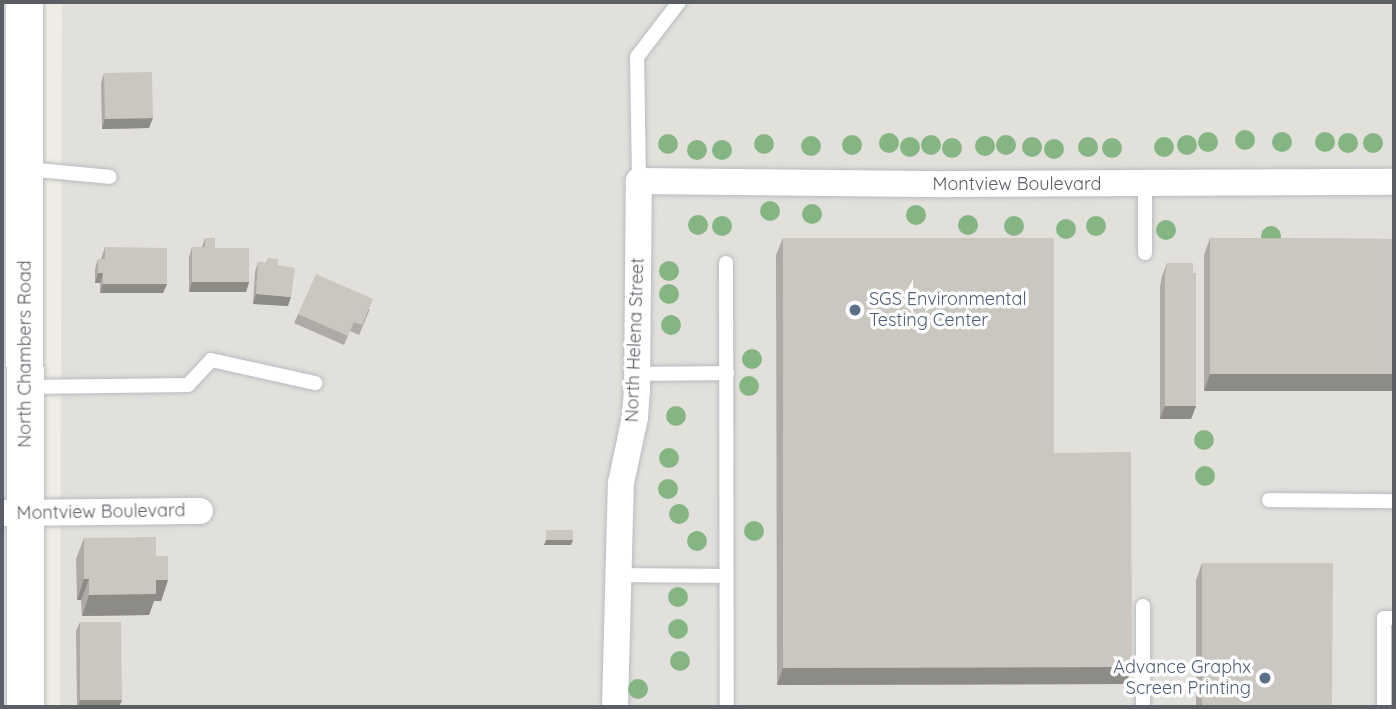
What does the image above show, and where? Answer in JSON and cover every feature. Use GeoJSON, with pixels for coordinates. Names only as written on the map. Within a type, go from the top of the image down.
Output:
{"type":"FeatureCollection","features":[{"type":"Feature","properties":{"kind":"main road","name":"North Chambers Road"},"geometry":{"type":"LineString","coordinates":[[24,2],[25,387],[14,513],[25,707]]}},
{"type":"Feature","properties":{"kind":"street","name":"Montview Boulevard"},"geometry":{"type":"LineString","coordinates":[[639,181],[1394,182]]}},
{"type":"Feature","properties":{"kind":"street","name":"North Helena Street"},"geometry":{"type":"LineString","coordinates":[[615,707],[621,482],[635,417],[637,374],[639,181]]}},
{"type":"Feature","properties":{"kind":"street","name":"Montview Boulevard"},"geometry":{"type":"LineString","coordinates":[[14,513],[200,511]]}},
{"type":"Feature","properties":{"kind":"lane"},"geometry":{"type":"LineString","coordinates":[[639,181],[636,57],[679,2]]}},
{"type":"Feature","properties":{"kind":"lane"},"geometry":{"type":"LineString","coordinates":[[25,169],[110,177]]}},
{"type":"Feature","properties":{"kind":"lane"},"geometry":{"type":"LineString","coordinates":[[1145,183],[1145,253]]}},
{"type":"Feature","properties":{"kind":"lane"},"geometry":{"type":"LineString","coordinates":[[726,263],[727,707]]}},
{"type":"Feature","properties":{"kind":"lane"},"geometry":{"type":"LineString","coordinates":[[25,387],[188,385],[211,360],[315,383]]}},
{"type":"Feature","properties":{"kind":"lane"},"geometry":{"type":"LineString","coordinates":[[637,374],[727,373]]}},
{"type":"Feature","properties":{"kind":"lane"},"geometry":{"type":"LineString","coordinates":[[1269,500],[1394,500]]}},
{"type":"Feature","properties":{"kind":"lane"},"geometry":{"type":"LineString","coordinates":[[617,575],[726,576]]}},
{"type":"Feature","properties":{"kind":"lane"},"geometry":{"type":"LineString","coordinates":[[1143,607],[1143,707]]}},
{"type":"Feature","properties":{"kind":"lane"},"geometry":{"type":"LineString","coordinates":[[1384,707],[1384,618],[1394,618]]}},
{"type":"Feature","properties":{"kind":"shaded area"},"geometry":{"type":"Polygon","coordinates":[[[62,2],[1394,2],[1394,707],[60,707],[62,2]]]}},
{"type":"Feature","properties":{"kind":"building"},"geometry":{"type":"Polygon","coordinates":[[[152,72],[153,118],[105,119],[104,73],[152,72]]]}},
{"type":"Feature","properties":{"kind":"building"},"geometry":{"type":"Polygon","coordinates":[[[205,238],[215,238],[215,248],[249,248],[249,282],[192,282],[192,247],[205,247],[205,238]]]}},
{"type":"Feature","properties":{"kind":"building"},"geometry":{"type":"Polygon","coordinates":[[[783,238],[1054,238],[1054,453],[1131,452],[1132,667],[783,668],[783,238]]]}},
{"type":"Feature","properties":{"kind":"building"},"geometry":{"type":"Polygon","coordinates":[[[1210,238],[1394,239],[1394,374],[1210,374],[1210,238]]]}},
{"type":"Feature","properties":{"kind":"building"},"geometry":{"type":"Polygon","coordinates":[[[105,247],[167,248],[167,284],[103,284],[103,273],[98,273],[98,259],[105,259],[105,247]]]}},
{"type":"Feature","properties":{"kind":"building"},"geometry":{"type":"Polygon","coordinates":[[[268,258],[278,259],[278,265],[295,268],[291,297],[256,294],[258,262],[267,263],[268,258]]]}},
{"type":"Feature","properties":{"kind":"building"},"geometry":{"type":"Polygon","coordinates":[[[1167,263],[1193,263],[1193,273],[1196,273],[1196,406],[1165,406],[1167,263]]]}},
{"type":"Feature","properties":{"kind":"building"},"geometry":{"type":"Polygon","coordinates":[[[316,274],[373,299],[362,325],[354,322],[348,336],[298,314],[316,274]]]}},
{"type":"Feature","properties":{"kind":"building"},"geometry":{"type":"Polygon","coordinates":[[[546,530],[573,530],[573,540],[546,540],[546,530]]]}},
{"type":"Feature","properties":{"kind":"building"},"geometry":{"type":"Polygon","coordinates":[[[156,537],[156,556],[168,556],[168,580],[156,580],[156,594],[89,595],[89,579],[84,579],[84,538],[156,537]]]}},
{"type":"Feature","properties":{"kind":"building"},"geometry":{"type":"Polygon","coordinates":[[[1202,563],[1333,563],[1332,707],[1202,707],[1202,563]]]}},
{"type":"Feature","properties":{"kind":"building"},"geometry":{"type":"Polygon","coordinates":[[[80,622],[121,622],[122,700],[80,700],[80,622]]]}},
{"type":"Feature","properties":{"kind":"place","name":"SGS Environmental Testing Center"},"geometry":{"type":"Point","coordinates":[855,310]}},
{"type":"Feature","properties":{"kind":"place","name":"Advance Graphx Screen Printing"},"geometry":{"type":"Point","coordinates":[1265,678]}}]}
